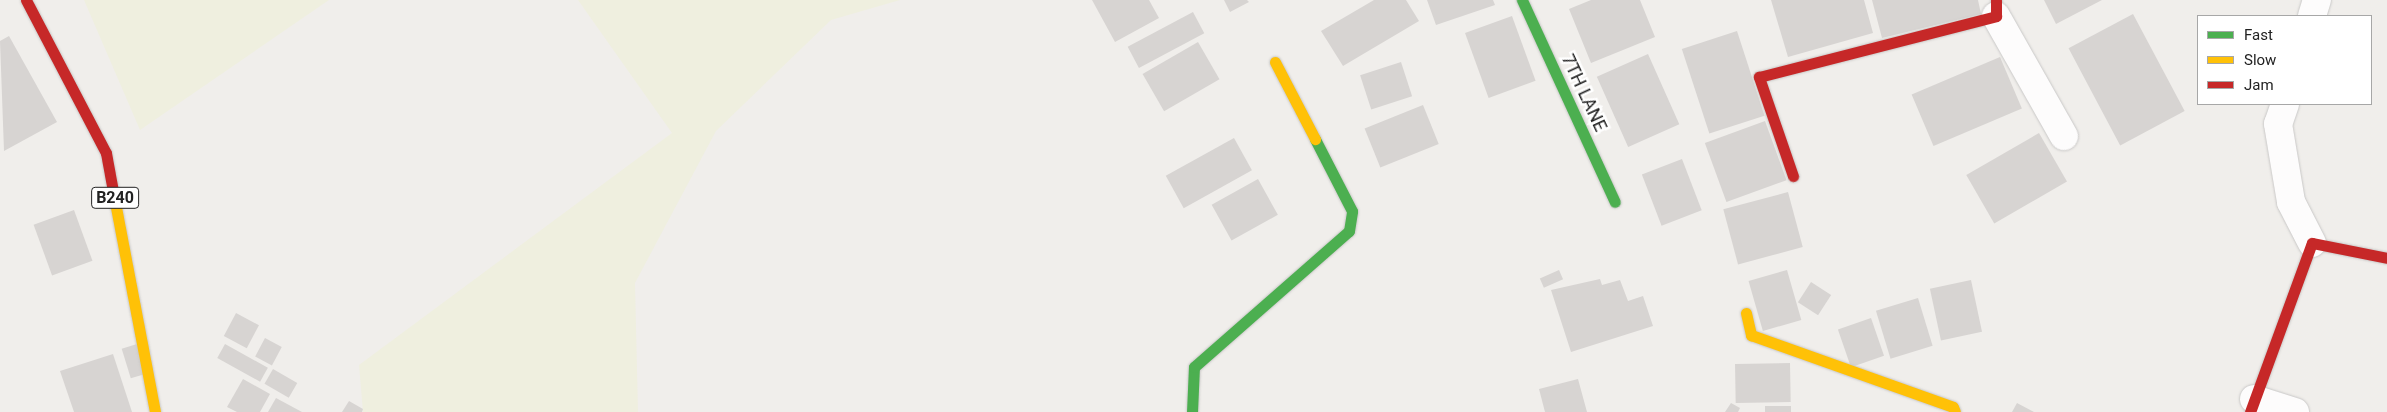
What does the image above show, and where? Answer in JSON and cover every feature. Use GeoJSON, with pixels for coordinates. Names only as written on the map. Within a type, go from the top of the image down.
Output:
{"type":"FeatureCollection","features":[{"type":"Feature","properties":{"kind":"street","name":"B240"},"geometry":{"type":"LineString","coordinates":[[26,0],[106,154],[155,412]]}},
{"type":"Feature","properties":{"kind":"street","name":"7TH LANE"},"geometry":{"type":"LineString","coordinates":[[1522,0],[1615,202]]}},
{"type":"Feature","properties":{"kind":"street"},"geometry":{"type":"LineString","coordinates":[[2312,15],[2317,0]]}},
{"type":"Feature","properties":{"kind":"street"},"geometry":{"type":"LineString","coordinates":[[1793,176],[1759,77],[1996,8],[2064,136]]}},
{"type":"Feature","properties":{"kind":"street"},"geometry":{"type":"LineString","coordinates":[[1192,412],[1194,367],[1350,231],[1352,211],[1275,62]]}},
{"type":"Feature","properties":{"kind":"street"},"geometry":{"type":"LineString","coordinates":[[2285,105],[2278,124],[2291,202],[2312,242],[2252,405],[2296,412]]}},
{"type":"Feature","properties":{"kind":"street"},"geometry":{"type":"LineString","coordinates":[[2312,242],[2387,258]]}},
{"type":"Feature","properties":{"kind":"street"},"geometry":{"type":"LineString","coordinates":[[1746,313],[1751,335],[1953,407],[1954,412]]}},
{"type":"Feature","properties":{"kind":"green space"},"geometry":{"type":"Polygon","coordinates":[[[84,0],[329,0],[140,130],[84,0]]]}},
{"type":"Feature","properties":{"kind":"green space"},"geometry":{"type":"Polygon","coordinates":[[[578,0],[900,0],[831,20],[716,131],[635,283],[638,412],[363,412],[359,365],[672,133],[578,0]]]}},
{"type":"Feature","properties":{"kind":"building"},"geometry":{"type":"Polygon","coordinates":[[[1092,0],[1149,0],[1159,18],[1115,42],[1092,0]]]}},
{"type":"Feature","properties":{"kind":"building"},"geometry":{"type":"Polygon","coordinates":[[[1224,0],[1247,0],[1249,2],[1230,12],[1224,0]]]}},
{"type":"Feature","properties":{"kind":"building"},"geometry":{"type":"Polygon","coordinates":[[[1374,0],[1406,0],[1419,21],[1343,66],[1321,31],[1374,0]]]}},
{"type":"Feature","properties":{"kind":"building"},"geometry":{"type":"Polygon","coordinates":[[[1427,0],[1493,0],[1495,5],[1436,25],[1427,0]]]}},
{"type":"Feature","properties":{"kind":"building"},"geometry":{"type":"Polygon","coordinates":[[[1591,0],[1640,0],[1655,37],[1591,63],[1569,9],[1591,0]]]}},
{"type":"Feature","properties":{"kind":"building"},"geometry":{"type":"Polygon","coordinates":[[[1771,0],[1864,0],[1873,33],[1788,57],[1771,0]]]}},
{"type":"Feature","properties":{"kind":"building"},"geometry":{"type":"Polygon","coordinates":[[[1872,0],[1978,0],[1981,14],[1882,38],[1872,0]]]}},
{"type":"Feature","properties":{"kind":"building"},"geometry":{"type":"Polygon","coordinates":[[[2044,0],[2102,0],[2056,24],[2044,0]]]}},
{"type":"Feature","properties":{"kind":"building"},"geometry":{"type":"Polygon","coordinates":[[[1193,12],[1204,33],[1139,68],[1128,47],[1193,12]]]}},
{"type":"Feature","properties":{"kind":"building"},"geometry":{"type":"Polygon","coordinates":[[[2133,14],[2185,111],[2120,145],[2069,48],[2133,14]]]}},
{"type":"Feature","properties":{"kind":"building"},"geometry":{"type":"Polygon","coordinates":[[[1512,16],[1536,81],[1489,98],[1465,33],[1512,16]]]}},
{"type":"Feature","properties":{"kind":"building"},"geometry":{"type":"Polygon","coordinates":[[[1737,31],[1765,116],[1709,134],[1682,49],[1737,31]]]}},
{"type":"Feature","properties":{"kind":"building"},"geometry":{"type":"Polygon","coordinates":[[[9,36],[57,122],[4,151],[0,41],[9,36]]]}},
{"type":"Feature","properties":{"kind":"building"},"geometry":{"type":"Polygon","coordinates":[[[1198,42],[1220,79],[1164,111],[1143,74],[1198,42]]]}},
{"type":"Feature","properties":{"kind":"building"},"geometry":{"type":"Polygon","coordinates":[[[1648,54],[1679,124],[1628,147],[1597,77],[1648,54]]]}},
{"type":"Feature","properties":{"kind":"building"},"geometry":{"type":"Polygon","coordinates":[[[2000,57],[2022,109],[1934,146],[1912,95],[2000,57]]]}},
{"type":"Feature","properties":{"kind":"building"},"geometry":{"type":"Polygon","coordinates":[[[1401,62],[1412,96],[1371,110],[1360,75],[1401,62]]]}},
{"type":"Feature","properties":{"kind":"building"},"geometry":{"type":"Polygon","coordinates":[[[1423,105],[1439,144],[1380,168],[1365,129],[1423,105]]]}},
{"type":"Feature","properties":{"kind":"building"},"geometry":{"type":"Polygon","coordinates":[[[1765,121],[1787,180],[1726,202],[1705,143],[1765,121]]]}},
{"type":"Feature","properties":{"kind":"building"},"geometry":{"type":"Polygon","coordinates":[[[2039,133],[2067,181],[1994,223],[1966,175],[2039,133]]]}},
{"type":"Feature","properties":{"kind":"building"},"geometry":{"type":"Polygon","coordinates":[[[1234,138],[1252,170],[1184,208],[1166,176],[1234,138]]]}},
{"type":"Feature","properties":{"kind":"building"},"geometry":{"type":"Polygon","coordinates":[[[1682,159],[1702,210],[1662,226],[1642,174],[1682,159]]]}},
{"type":"Feature","properties":{"kind":"building"},"geometry":{"type":"Polygon","coordinates":[[[1258,179],[1278,215],[1232,241],[1212,205],[1258,179]]]}},
{"type":"Feature","properties":{"kind":"building"},"geometry":{"type":"Polygon","coordinates":[[[1788,192],[1803,247],[1738,264],[1723,209],[1788,192]]]}},
{"type":"Feature","properties":{"kind":"building"},"geometry":{"type":"Polygon","coordinates":[[[74,210],[92,261],[52,275],[34,225],[74,210]]]}},
{"type":"Feature","properties":{"kind":"building"},"geometry":{"type":"Polygon","coordinates":[[[1559,270],[1563,279],[1544,288],[1540,279],[1559,270]]]}},
{"type":"Feature","properties":{"kind":"building"},"geometry":{"type":"Polygon","coordinates":[[[1787,270],[1801,320],[1763,331],[1749,281],[1787,270]]]}},
{"type":"Feature","properties":{"kind":"building"},"geometry":{"type":"Polygon","coordinates":[[[1600,279],[1602,285],[1620,280],[1628,301],[1643,296],[1653,326],[1571,352],[1551,290],[1600,279]]]}},
{"type":"Feature","properties":{"kind":"building"},"geometry":{"type":"Polygon","coordinates":[[[1971,280],[1982,332],[1941,341],[1930,289],[1971,280]]]}},
{"type":"Feature","properties":{"kind":"building"},"geometry":{"type":"Polygon","coordinates":[[[1811,282],[1831,295],[1818,315],[1798,302],[1811,282]]]}},
{"type":"Feature","properties":{"kind":"building"},"geometry":{"type":"Polygon","coordinates":[[[1918,298],[1933,346],[1891,359],[1876,311],[1918,298]]]}},
{"type":"Feature","properties":{"kind":"building"},"geometry":{"type":"Polygon","coordinates":[[[236,313],[259,325],[247,348],[224,336],[236,313]]]}},
{"type":"Feature","properties":{"kind":"building"},"geometry":{"type":"Polygon","coordinates":[[[1871,318],[1884,356],[1851,367],[1838,329],[1871,318]]]}},
{"type":"Feature","properties":{"kind":"building"},"geometry":{"type":"Polygon","coordinates":[[[265,338],[282,347],[272,365],[255,357],[265,338]]]}},
{"type":"Feature","properties":{"kind":"building"},"geometry":{"type":"Polygon","coordinates":[[[137,344],[146,374],[131,378],[122,349],[137,344]]]}},
{"type":"Feature","properties":{"kind":"building"},"geometry":{"type":"Polygon","coordinates":[[[225,344],[268,368],[260,382],[217,358],[225,344]]]}},
{"type":"Feature","properties":{"kind":"building"},"geometry":{"type":"Polygon","coordinates":[[[113,354],[132,412],[74,412],[60,371],[113,354]]]}},
{"type":"Feature","properties":{"kind":"building"},"geometry":{"type":"Polygon","coordinates":[[[1790,363],[1791,402],[1736,403],[1735,364],[1790,363]]]}},
{"type":"Feature","properties":{"kind":"building"},"geometry":{"type":"Polygon","coordinates":[[[273,369],[297,383],[289,398],[264,384],[273,369]]]}},
{"type":"Feature","properties":{"kind":"building"},"geometry":{"type":"Polygon","coordinates":[[[243,379],[270,394],[260,412],[237,412],[227,407],[243,379]]]}},
{"type":"Feature","properties":{"kind":"building"},"geometry":{"type":"Polygon","coordinates":[[[1578,379],[1587,412],[1545,412],[1539,389],[1578,379]]]}},
{"type":"Feature","properties":{"kind":"building"},"geometry":{"type":"Polygon","coordinates":[[[276,398],[302,412],[268,412],[276,398]]]}},
{"type":"Feature","properties":{"kind":"building"},"geometry":{"type":"Polygon","coordinates":[[[349,401],[363,409],[362,412],[342,412],[349,401]]]}},
{"type":"Feature","properties":{"kind":"building"},"geometry":{"type":"Polygon","coordinates":[[[1731,403],[1740,408],[1738,412],[1725,412],[1731,403]]]}},
{"type":"Feature","properties":{"kind":"building"},"geometry":{"type":"Polygon","coordinates":[[[2017,403],[2034,412],[2012,412],[2017,403]]]}},
{"type":"Feature","properties":{"kind":"building"},"geometry":{"type":"Polygon","coordinates":[[[1765,406],[1791,406],[1791,412],[1765,412],[1765,406]]]}},
{"type":"Feature","properties":{"kind":"traffic: fast"},"geometry":{"type":"LineString","coordinates":[[1522,0],[1615,202]]}},
{"type":"Feature","properties":{"kind":"traffic: fast"},"geometry":{"type":"LineString","coordinates":[[1192,412],[1194,367],[1349,231],[1352,211],[1315,139]]}},
{"type":"Feature","properties":{"kind":"traffic: slow"},"geometry":{"type":"LineString","coordinates":[[1275,62],[1315,139]]}},
{"type":"Feature","properties":{"kind":"traffic: slow"},"geometry":{"type":"LineString","coordinates":[[115,202],[155,412]]}},
{"type":"Feature","properties":{"kind":"traffic: slow"},"geometry":{"type":"LineString","coordinates":[[1746,313],[1751,335],[1953,407],[1955,412]]}},
{"type":"Feature","properties":{"kind":"traffic: jam"},"geometry":{"type":"LineString","coordinates":[[26,0],[106,153],[115,202]]}},
{"type":"Feature","properties":{"kind":"traffic: jam"},"geometry":{"type":"LineString","coordinates":[[1793,176],[1759,77],[1996,16],[1996,0]]}},
{"type":"Feature","properties":{"kind":"traffic: jam"},"geometry":{"type":"LineString","coordinates":[[2250,412],[2312,243],[2387,258]]}}]}
